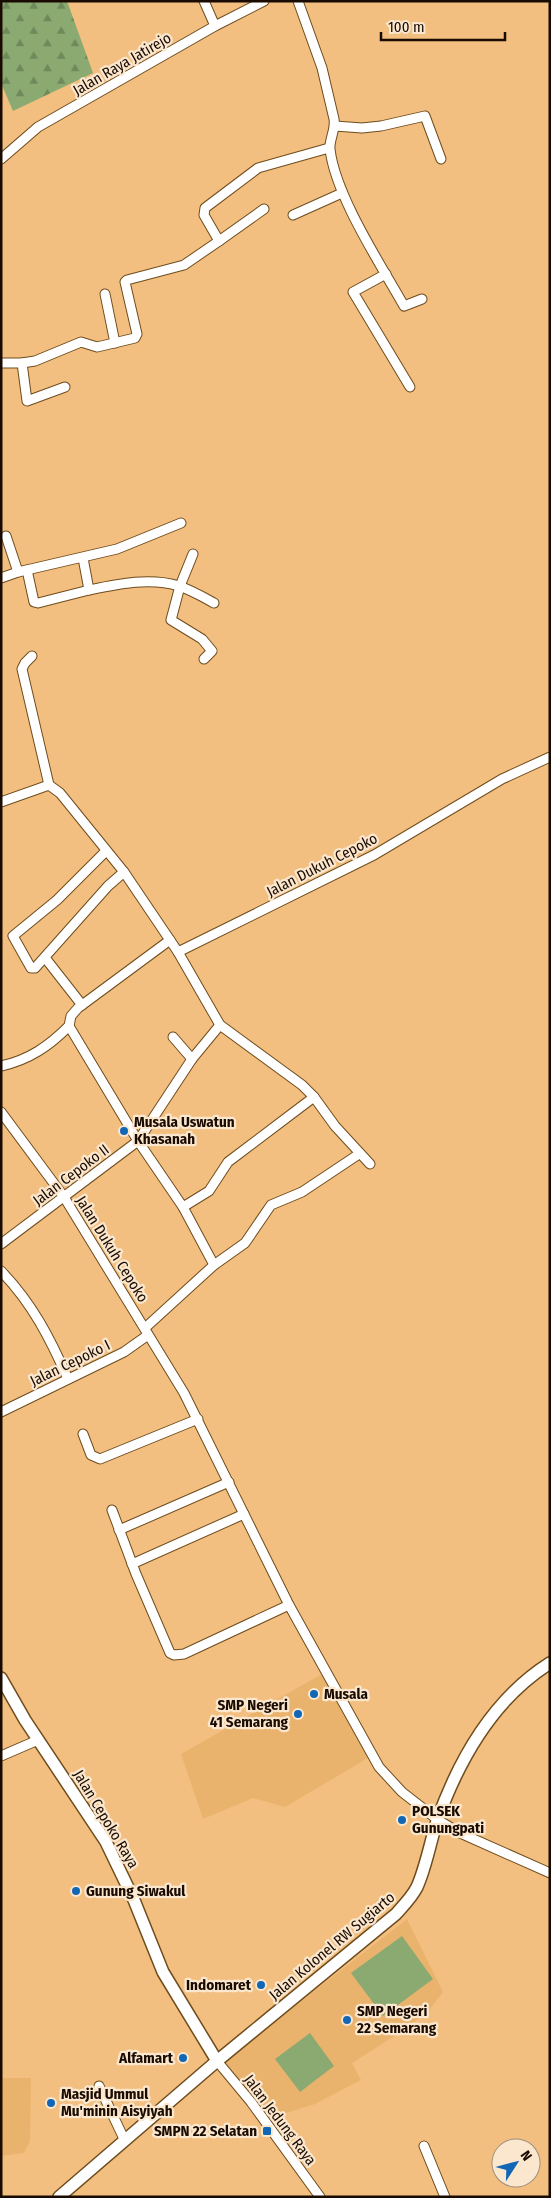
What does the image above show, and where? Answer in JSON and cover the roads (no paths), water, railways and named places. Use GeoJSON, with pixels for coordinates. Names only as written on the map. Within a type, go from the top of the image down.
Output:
{"type":"FeatureCollection","features":[{"type":"Feature","properties":{"kind":"main road","name":"Jalan Kolonel RW Sugiarto"},"geometry":{"type":"LineString","coordinates":[[59,2197],[217,2061],[396,1914],[416,1888],[438,1820],[458,1772],[478,1734],[492,1714],[531,1674],[550,1663]]}},
{"type":"Feature","properties":{"kind":"main road","name":"Jalan Cepoko Raya"},"geometry":{"type":"LineString","coordinates":[[1,1678],[38,1740],[74,1791],[106,1842],[134,1900],[163,1972],[217,2061]]}},
{"type":"Feature","properties":{"kind":"street"},"geometry":{"type":"LineString","coordinates":[[204,1],[215,26]]}},
{"type":"Feature","properties":{"kind":"street","name":"Jalan Raya Jatirejo"},"geometry":{"type":"LineString","coordinates":[[1,159],[38,127],[215,26],[247,5],[264,1]]}},
{"type":"Feature","properties":{"kind":"street"},"geometry":{"type":"LineString","coordinates":[[298,1],[322,68],[335,126],[330,148],[342,193],[404,306],[422,299]]}},
{"type":"Feature","properties":{"kind":"street"},"geometry":{"type":"LineString","coordinates":[[335,126],[372,127],[424,116],[441,159]]}},
{"type":"Feature","properties":{"kind":"street"},"geometry":{"type":"LineString","coordinates":[[219,241],[204,216],[205,208],[258,168],[330,148]]}},
{"type":"Feature","properties":{"kind":"street"},"geometry":{"type":"LineString","coordinates":[[293,215],[342,193]]}},
{"type":"Feature","properties":{"kind":"street"},"geometry":{"type":"LineString","coordinates":[[1,363],[35,361],[82,342],[97,347],[137,337],[125,282],[184,265],[264,209]]}},
{"type":"Feature","properties":{"kind":"street"},"geometry":{"type":"LineString","coordinates":[[386,274],[354,292],[410,387]]}},
{"type":"Feature","properties":{"kind":"street"},"geometry":{"type":"LineString","coordinates":[[105,294],[115,343]]}},
{"type":"Feature","properties":{"kind":"street"},"geometry":{"type":"LineString","coordinates":[[22,363],[27,401],[65,387]]}},
{"type":"Feature","properties":{"kind":"street"},"geometry":{"type":"LineString","coordinates":[[1,578],[22,571],[117,549],[181,523]]}},
{"type":"Feature","properties":{"kind":"street"},"geometry":{"type":"LineString","coordinates":[[3,536],[22,571],[34,602],[38,603],[121,584],[158,581],[180,586],[214,603]]}},
{"type":"Feature","properties":{"kind":"street"},"geometry":{"type":"LineString","coordinates":[[193,554],[180,586],[171,620],[207,643],[212,651],[204,659]]}},
{"type":"Feature","properties":{"kind":"street"},"geometry":{"type":"LineString","coordinates":[[83,558],[90,590]]}},
{"type":"Feature","properties":{"kind":"street"},"geometry":{"type":"LineString","coordinates":[[32,656],[24,663],[22,669],[49,785],[60,793],[124,872],[178,952],[220,1025],[261,1053],[314,1097],[359,1154],[370,1164]]}},
{"type":"Feature","properties":{"kind":"street","name":"Jalan Dukuh Cepoko"},"geometry":{"type":"LineString","coordinates":[[178,952],[374,855],[502,779],[550,757]]}},
{"type":"Feature","properties":{"kind":"street"},"geometry":{"type":"LineString","coordinates":[[1,802],[49,785]]}},
{"type":"Feature","properties":{"kind":"street"},"geometry":{"type":"LineString","coordinates":[[106,851],[57,900],[13,936],[31,968],[35,968],[46,958],[82,915],[124,872]]}},
{"type":"Feature","properties":{"kind":"street"},"geometry":{"type":"LineString","coordinates":[[1,1066],[32,1057],[54,1041],[69,1026],[71,1016],[82,1005],[170,940]]}},
{"type":"Feature","properties":{"kind":"street"},"geometry":{"type":"LineString","coordinates":[[46,958],[82,1005]]}},
{"type":"Feature","properties":{"kind":"street","name":"Jalan Cepoko II"},"geometry":{"type":"LineString","coordinates":[[1,1244],[138,1141],[192,1059],[220,1025]]}},
{"type":"Feature","properties":{"kind":"street"},"geometry":{"type":"LineString","coordinates":[[69,1026],[138,1141],[183,1207],[214,1265]]}},
{"type":"Feature","properties":{"kind":"street"},"geometry":{"type":"LineString","coordinates":[[173,1036],[192,1059]]}},
{"type":"Feature","properties":{"kind":"street"},"geometry":{"type":"LineString","coordinates":[[183,1207],[209,1191],[228,1162],[314,1097]]}},
{"type":"Feature","properties":{"kind":"street","name":"Jalan Dukuh Cepoko"},"geometry":{"type":"LineString","coordinates":[[1,1112],[64,1197],[184,1392],[289,1605],[380,1767],[402,1792],[438,1820],[460,1834],[550,1874]]}},
{"type":"Feature","properties":{"kind":"street","name":"Jalan Dukuh Cepoko"},"geometry":{"type":"LineString","coordinates":[[147,1331],[214,1265],[245,1243],[271,1205],[302,1192],[359,1154]]}},
{"type":"Feature","properties":{"kind":"street"},"geometry":{"type":"LineString","coordinates":[[1,1271],[32,1307],[48,1333],[68,1379]]}},
{"type":"Feature","properties":{"kind":"street","name":"Jalan Cepoko I"},"geometry":{"type":"LineString","coordinates":[[1,1412],[124,1352],[147,1331]]}},
{"type":"Feature","properties":{"kind":"street"},"geometry":{"type":"LineString","coordinates":[[83,1434],[91,1455],[100,1459],[198,1419]]}},
{"type":"Feature","properties":{"kind":"street"},"geometry":{"type":"LineString","coordinates":[[119,1530],[228,1482]]}},
{"type":"Feature","properties":{"kind":"street"},"geometry":{"type":"LineString","coordinates":[[112,1510],[132,1564],[170,1653],[174,1655],[184,1654],[289,1605]]}},
{"type":"Feature","properties":{"kind":"street"},"geometry":{"type":"LineString","coordinates":[[132,1564],[244,1514]]}},
{"type":"Feature","properties":{"kind":"street"},"geometry":{"type":"LineString","coordinates":[[1,1756],[38,1740]]}},
{"type":"Feature","properties":{"kind":"street","name":"Jalan Jedung Raya"},"geometry":{"type":"LineString","coordinates":[[217,2061],[251,2102],[320,2197]]}},
{"type":"Feature","properties":{"kind":"street"},"geometry":{"type":"LineString","coordinates":[[99,2086],[125,2141]]}},
{"type":"Feature","properties":{"kind":"street"},"geometry":{"type":"LineString","coordinates":[[424,2146],[445,2197]]}},
{"type":"Feature","properties":{"kind":"place","name":"Musala Uswatun Khasanah"},"geometry":{"type":"Point","coordinates":[124,1131]}},
{"type":"Feature","properties":{"kind":"place","name":"Musala"},"geometry":{"type":"Point","coordinates":[314,1694]}},
{"type":"Feature","properties":{"kind":"place","name":"SMP Negeri 41 Semarang"},"geometry":{"type":"Point","coordinates":[298,1714]}},
{"type":"Feature","properties":{"kind":"place","name":"POLSEK Gunungpati"},"geometry":{"type":"Point","coordinates":[402,1820]}},
{"type":"Feature","properties":{"kind":"place","name":"Gunung Siwakul"},"geometry":{"type":"Point","coordinates":[76,1891]}},
{"type":"Feature","properties":{"kind":"place","name":"Indomaret"},"geometry":{"type":"Point","coordinates":[261,1985]}},
{"type":"Feature","properties":{"kind":"place","name":"SMP Negeri 22 Semarang"},"geometry":{"type":"Point","coordinates":[347,2020]}},
{"type":"Feature","properties":{"kind":"place","name":"Alfamart"},"geometry":{"type":"Point","coordinates":[183,2058]}},
{"type":"Feature","properties":{"kind":"place","name":"Masjid Ummul Mu'minin Aisyiyah"},"geometry":{"type":"Point","coordinates":[51,2103]}},
{"type":"Feature","properties":{"kind":"place","name":"SMPN 22 Selatan"},"geometry":{"type":"Point","coordinates":[267,2131]}}]}
